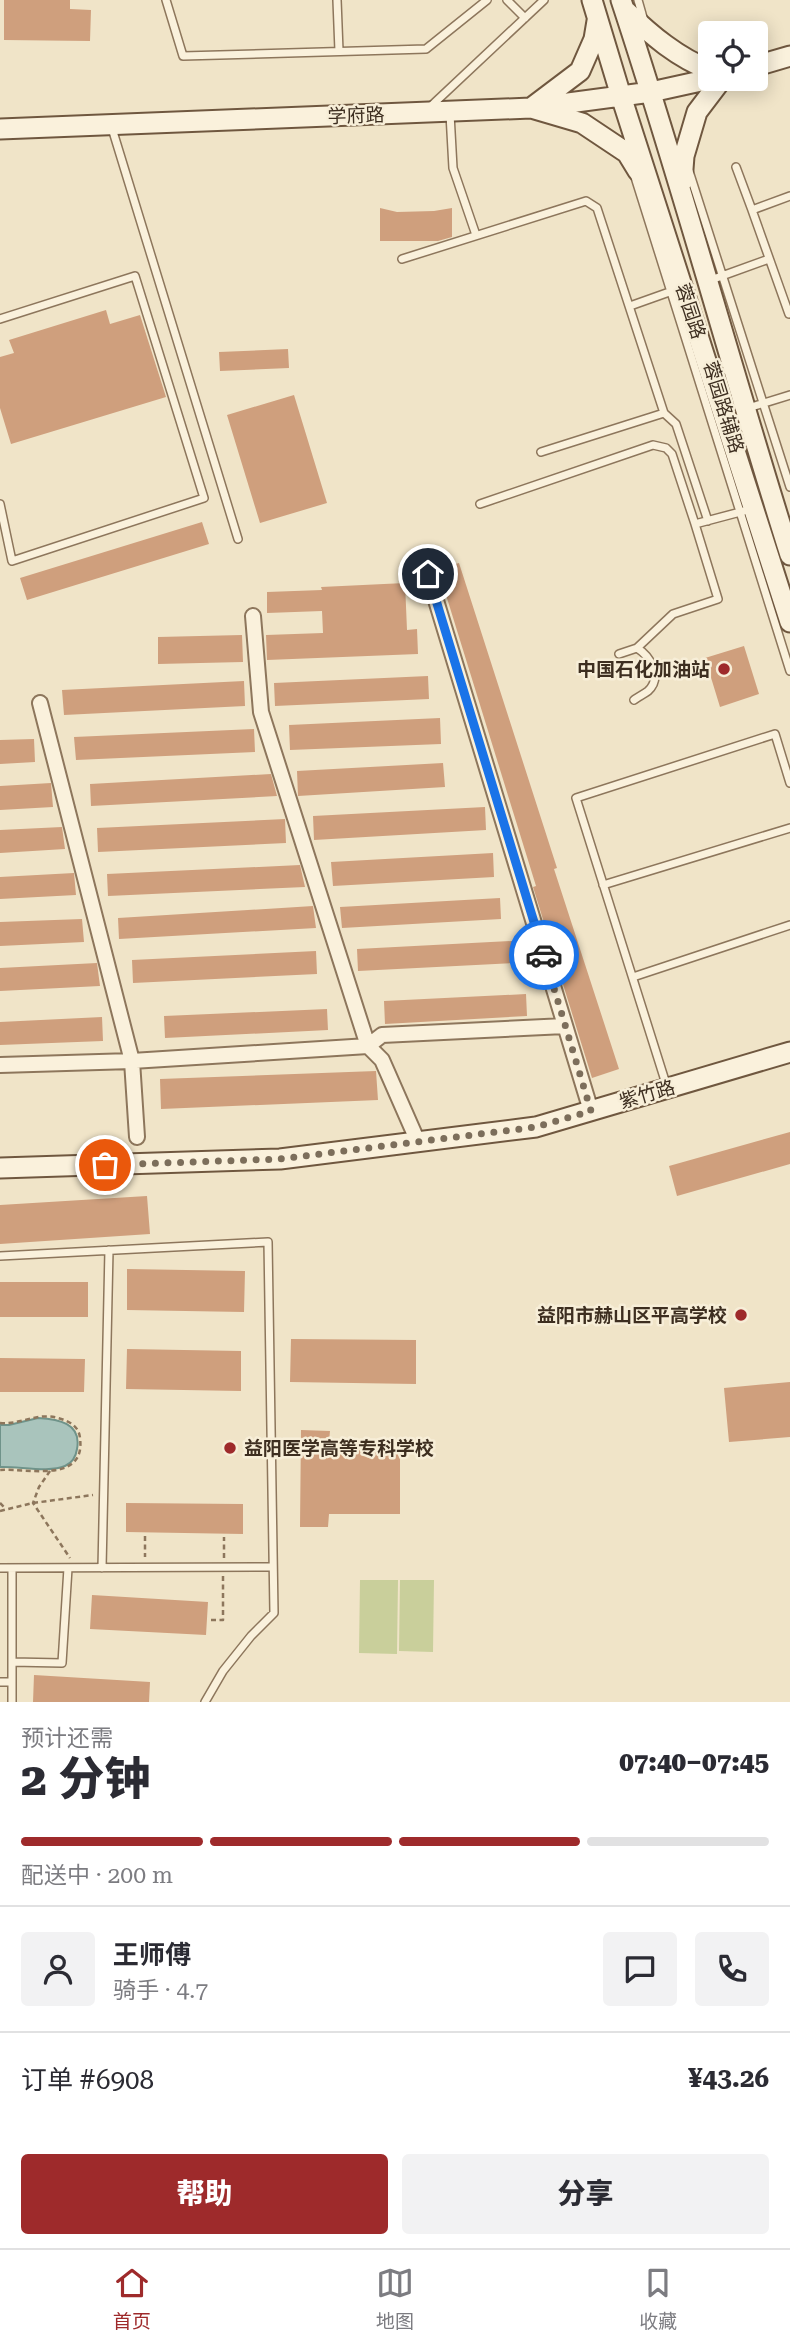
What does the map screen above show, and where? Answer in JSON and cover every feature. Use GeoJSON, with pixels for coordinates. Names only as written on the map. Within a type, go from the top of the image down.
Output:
{"type":"FeatureCollection","features":[{"type":"Feature","properties":{"kind":"street"},"geometry":{"type":"LineString","coordinates":[[627,3],[648,31],[698,66]]}},
{"type":"Feature","properties":{"kind":"street","name":"蓉园路"},"geometry":{"type":"LineString","coordinates":[[627,3],[682,194],[716,277],[744,409],[790,555]]}},
{"type":"Feature","properties":{"kind":"street"},"geometry":{"type":"LineString","coordinates":[[531,108],[580,71],[594,39],[592,10]]}},
{"type":"Feature","properties":{"kind":"street","name":"蓉园路"},"geometry":{"type":"LineString","coordinates":[[592,10],[654,197],[677,289],[747,510],[790,622]]}},
{"type":"Feature","properties":{"kind":"street"},"geometry":{"type":"LineString","coordinates":[[768,62],[790,56]]}},
{"type":"Feature","properties":{"kind":"street","name":"学府路"},"geometry":{"type":"LineString","coordinates":[[0,129],[531,108],[651,92],[698,82]]}},
{"type":"Feature","properties":{"kind":"street"},"geometry":{"type":"LineString","coordinates":[[682,194],[684,156],[697,112],[713,91]]}},
{"type":"Feature","properties":{"kind":"street"},"geometry":{"type":"LineString","coordinates":[[531,108],[582,123],[627,153],[654,197]]}},
{"type":"Feature","properties":{"kind":"street"},"geometry":{"type":"LineString","coordinates":[[428,574],[591,1111]]}},
{"type":"Feature","properties":{"kind":"street"},"geometry":{"type":"LineString","coordinates":[[253,616],[261,712],[368,1046],[382,1060],[418,1142]]}},
{"type":"Feature","properties":{"kind":"street"},"geometry":{"type":"LineString","coordinates":[[40,703],[132,1061],[136,1137]]}},
{"type":"Feature","properties":{"kind":"street"},"geometry":{"type":"LineString","coordinates":[[0,1065],[132,1061],[368,1046],[382,1035],[565,1026]]}},
{"type":"Feature","properties":{"kind":"street","name":"紫竹路"},"geometry":{"type":"LineString","coordinates":[[0,1168],[280,1159],[536,1127],[790,1052]]}},
{"type":"Feature","properties":{"kind":"lane"},"geometry":{"type":"LineString","coordinates":[[166,0],[183,56],[426,49],[487,0]]}},
{"type":"Feature","properties":{"kind":"lane"},"geometry":{"type":"LineString","coordinates":[[337,0],[339,51]]}},
{"type":"Feature","properties":{"kind":"lane"},"geometry":{"type":"LineString","coordinates":[[507,0],[525,18]]}},
{"type":"Feature","properties":{"kind":"lane"},"geometry":{"type":"LineString","coordinates":[[425,112],[544,0]]}},
{"type":"Feature","properties":{"kind":"lane"},"geometry":{"type":"LineString","coordinates":[[450,111],[453,168],[477,235]]}},
{"type":"Feature","properties":{"kind":"lane"},"geometry":{"type":"LineString","coordinates":[[111,124],[238,539]]}},
{"type":"Feature","properties":{"kind":"lane"},"geometry":{"type":"LineString","coordinates":[[627,153],[677,289],[630,306]]}},
{"type":"Feature","properties":{"kind":"lane","name":"蓉园路辅路"},"geometry":{"type":"LineString","coordinates":[[684,156],[716,277],[764,404],[790,487]]}},
{"type":"Feature","properties":{"kind":"lane"},"geometry":{"type":"LineString","coordinates":[[736,167],[789,314]]}},
{"type":"Feature","properties":{"kind":"lane"},"geometry":{"type":"LineString","coordinates":[[752,210],[790,196]]}},
{"type":"Feature","properties":{"kind":"lane"},"geometry":{"type":"LineString","coordinates":[[402,259],[586,201],[597,208],[664,413],[676,424],[708,521]]}},
{"type":"Feature","properties":{"kind":"lane"},"geometry":{"type":"LineString","coordinates":[[716,277],[769,259]]}},
{"type":"Feature","properties":{"kind":"lane"},"geometry":{"type":"LineString","coordinates":[[0,319],[135,276],[204,498],[12,561],[0,504]]}},
{"type":"Feature","properties":{"kind":"lane"},"geometry":{"type":"LineString","coordinates":[[744,409],[790,395]]}},
{"type":"Feature","properties":{"kind":"lane"},"geometry":{"type":"LineString","coordinates":[[541,452],[664,413]]}},
{"type":"Feature","properties":{"kind":"lane"},"geometry":{"type":"LineString","coordinates":[[480,504],[653,445],[666,448],[672,454],[718,599],[673,614],[637,648],[619,654]]}},
{"type":"Feature","properties":{"kind":"lane"},"geometry":{"type":"LineString","coordinates":[[695,524],[747,510],[790,671]]}},
{"type":"Feature","properties":{"kind":"lane"},"geometry":{"type":"LineString","coordinates":[[634,700],[650,689],[655,680],[646,654],[637,648]]}},
{"type":"Feature","properties":{"kind":"lane"},"geometry":{"type":"LineString","coordinates":[[668,1088],[576,797],[775,734],[790,783]]}},
{"type":"Feature","properties":{"kind":"lane"},"geometry":{"type":"LineString","coordinates":[[603,885],[790,828]]}},
{"type":"Feature","properties":{"kind":"lane"},"geometry":{"type":"LineString","coordinates":[[632,977],[790,925]]}},
{"type":"Feature","properties":{"kind":"lane"},"geometry":{"type":"LineString","coordinates":[[0,1256],[268,1242],[274,1613],[223,1671],[205,1702]]}},
{"type":"Feature","properties":{"kind":"lane"},"geometry":{"type":"LineString","coordinates":[[102,1568],[109,1250]]}},
{"type":"Feature","properties":{"kind":"lane"},"geometry":{"type":"LineString","coordinates":[[0,1568],[273,1567]]}},
{"type":"Feature","properties":{"kind":"lane"},"geometry":{"type":"LineString","coordinates":[[12,1568],[12,1702]]}},
{"type":"Feature","properties":{"kind":"lane"},"geometry":{"type":"LineString","coordinates":[[12,1661],[62,1663],[72,1568]]}},
{"type":"Feature","properties":{"kind":"lane"},"geometry":{"type":"LineString","coordinates":[[0,1682],[12,1682]]}},
{"type":"Feature","properties":{"kind":"path"},"geometry":{"type":"LineString","coordinates":[[0,1423],[8,1424],[38,1416],[71,1423],[79,1431],[80,1453],[75,1462],[66,1469],[0,1470]]}},
{"type":"Feature","properties":{"kind":"path"},"geometry":{"type":"LineString","coordinates":[[33,1503],[39,1487],[50,1471]]}},
{"type":"Feature","properties":{"kind":"path"},"geometry":{"type":"LineString","coordinates":[[0,1511],[33,1503],[104,1494]]}},
{"type":"Feature","properties":{"kind":"path"},"geometry":{"type":"LineString","coordinates":[[0,1503],[5,1508]]}},
{"type":"Feature","properties":{"kind":"path"},"geometry":{"type":"LineString","coordinates":[[33,1503],[72,1568]]}},
{"type":"Feature","properties":{"kind":"path"},"geometry":{"type":"LineString","coordinates":[[145,1536],[145,1568]]}},
{"type":"Feature","properties":{"kind":"path"},"geometry":{"type":"LineString","coordinates":[[211,1620],[223,1620],[224,1537]]}},
{"type":"Feature","properties":{"kind":"green space"},"geometry":{"type":"Polygon","coordinates":[[[360,1580],[398,1580],[397,1654],[359,1653],[360,1580]]]}},
{"type":"Feature","properties":{"kind":"green space"},"geometry":{"type":"Polygon","coordinates":[[[400,1580],[434,1580],[433,1652],[399,1651],[400,1580]]]}},
{"type":"Feature","properties":{"kind":"water"},"geometry":{"type":"Polygon","coordinates":[[[38,1418],[60,1421],[76,1433],[78,1440],[72,1461],[65,1466],[51,1469],[0,1467],[0,1425],[38,1418]]]}},
{"type":"Feature","properties":{"kind":"building"},"geometry":{"type":"Polygon","coordinates":[[[4,0],[70,0],[70,9],[91,10],[90,41],[4,40],[4,0]]]}},
{"type":"Feature","properties":{"kind":"building"},"geometry":{"type":"Polygon","coordinates":[[[380,208],[397,212],[452,208],[452,237],[438,241],[380,241],[380,208]]]}},
{"type":"Feature","properties":{"kind":"building"},"geometry":{"type":"Polygon","coordinates":[[[106,310],[110,324],[140,315],[166,397],[11,444],[0,408],[0,357],[14,353],[9,340],[106,310]]]}},
{"type":"Feature","properties":{"kind":"building"},"geometry":{"type":"Polygon","coordinates":[[[288,349],[289,368],[220,371],[219,352],[288,349]]]}},
{"type":"Feature","properties":{"kind":"building"},"geometry":{"type":"Polygon","coordinates":[[[294,395],[327,503],[260,523],[227,415],[294,395]]]}},
{"type":"Feature","properties":{"kind":"building"},"geometry":{"type":"Polygon","coordinates":[[[202,522],[209,544],[27,600],[20,578],[202,522]]]}},
{"type":"Feature","properties":{"kind":"building"},"geometry":{"type":"Polygon","coordinates":[[[459,563],[619,1069],[592,1078],[438,569],[459,563]]]}},
{"type":"Feature","properties":{"kind":"building"},"geometry":{"type":"Polygon","coordinates":[[[405,583],[407,630],[417,629],[418,654],[267,660],[266,635],[323,633],[322,611],[267,613],[267,592],[405,583]]]}},
{"type":"Feature","properties":{"kind":"building"},"geometry":{"type":"Polygon","coordinates":[[[242,635],[243,662],[158,664],[158,637],[242,635]]]}},
{"type":"Feature","properties":{"kind":"building"},"geometry":{"type":"Polygon","coordinates":[[[744,646],[759,694],[720,707],[705,658],[744,646]]]}},
{"type":"Feature","properties":{"kind":"building"},"geometry":{"type":"Polygon","coordinates":[[[428,676],[429,699],[275,706],[274,683],[428,676]]]}},
{"type":"Feature","properties":{"kind":"building"},"geometry":{"type":"Polygon","coordinates":[[[244,681],[245,706],[64,715],[62,690],[244,681]]]}},
{"type":"Feature","properties":{"kind":"building"},"geometry":{"type":"Polygon","coordinates":[[[440,718],[441,744],[290,750],[289,725],[440,718]]]}},
{"type":"Feature","properties":{"kind":"building"},"geometry":{"type":"Polygon","coordinates":[[[254,729],[255,752],[76,760],[74,737],[254,729]]]}},
{"type":"Feature","properties":{"kind":"building"},"geometry":{"type":"Polygon","coordinates":[[[34,739],[35,762],[0,764],[0,740],[34,739]]]}},
{"type":"Feature","properties":{"kind":"building"},"geometry":{"type":"Polygon","coordinates":[[[443,763],[445,787],[298,796],[297,771],[443,763]]]}},
{"type":"Feature","properties":{"kind":"building"},"geometry":{"type":"Polygon","coordinates":[[[271,774],[277,796],[91,806],[90,784],[271,774]]]}},
{"type":"Feature","properties":{"kind":"building"},"geometry":{"type":"Polygon","coordinates":[[[51,783],[53,807],[0,810],[0,786],[51,783]]]}},
{"type":"Feature","properties":{"kind":"building"},"geometry":{"type":"Polygon","coordinates":[[[485,807],[486,830],[314,840],[313,816],[485,807]]]}},
{"type":"Feature","properties":{"kind":"building"},"geometry":{"type":"Polygon","coordinates":[[[285,819],[286,843],[98,852],[97,828],[285,819]]]}},
{"type":"Feature","properties":{"kind":"building"},"geometry":{"type":"Polygon","coordinates":[[[62,827],[65,849],[0,853],[0,830],[62,827]]]}},
{"type":"Feature","properties":{"kind":"building"},"geometry":{"type":"Polygon","coordinates":[[[493,853],[494,877],[333,886],[331,862],[493,853]]]}},
{"type":"Feature","properties":{"kind":"building"},"geometry":{"type":"Polygon","coordinates":[[[300,865],[305,887],[108,896],[107,874],[300,865]]]}},
{"type":"Feature","properties":{"kind":"building"},"geometry":{"type":"Polygon","coordinates":[[[74,873],[76,895],[0,899],[0,877],[74,873]]]}},
{"type":"Feature","properties":{"kind":"building"},"geometry":{"type":"Polygon","coordinates":[[[500,898],[501,919],[342,928],[340,907],[500,898]]]}},
{"type":"Feature","properties":{"kind":"building"},"geometry":{"type":"Polygon","coordinates":[[[313,906],[316,928],[119,939],[118,918],[313,906]]]}},
{"type":"Feature","properties":{"kind":"building"},"geometry":{"type":"Polygon","coordinates":[[[82,919],[84,942],[0,946],[0,922],[82,919]]]}},
{"type":"Feature","properties":{"kind":"building"},"geometry":{"type":"Polygon","coordinates":[[[512,941],[513,963],[358,971],[357,949],[512,941]]]}},
{"type":"Feature","properties":{"kind":"building"},"geometry":{"type":"Polygon","coordinates":[[[316,951],[317,974],[133,983],[132,960],[316,951]]]}},
{"type":"Feature","properties":{"kind":"building"},"geometry":{"type":"Polygon","coordinates":[[[97,963],[100,986],[0,991],[0,968],[97,963]]]}},
{"type":"Feature","properties":{"kind":"building"},"geometry":{"type":"Polygon","coordinates":[[[526,994],[527,1016],[385,1024],[384,1001],[526,994]]]}},
{"type":"Feature","properties":{"kind":"building"},"geometry":{"type":"Polygon","coordinates":[[[327,1009],[328,1030],[165,1038],[164,1016],[327,1009]]]}},
{"type":"Feature","properties":{"kind":"building"},"geometry":{"type":"Polygon","coordinates":[[[102,1017],[103,1041],[0,1045],[0,1022],[102,1017]]]}},
{"type":"Feature","properties":{"kind":"building"},"geometry":{"type":"Polygon","coordinates":[[[376,1071],[378,1100],[161,1109],[160,1079],[376,1071]]]}},
{"type":"Feature","properties":{"kind":"building"},"geometry":{"type":"Polygon","coordinates":[[[790,1132],[790,1164],[677,1196],[669,1166],[790,1132]]]}},
{"type":"Feature","properties":{"kind":"building"},"geometry":{"type":"Polygon","coordinates":[[[147,1196],[150,1234],[0,1244],[0,1205],[147,1196]]]}},
{"type":"Feature","properties":{"kind":"building"},"geometry":{"type":"Polygon","coordinates":[[[127,1269],[245,1271],[244,1312],[127,1310],[127,1269]]]}},
{"type":"Feature","properties":{"kind":"building"},"geometry":{"type":"Polygon","coordinates":[[[0,1282],[88,1282],[88,1317],[0,1317],[0,1282]]]}},
{"type":"Feature","properties":{"kind":"building"},"geometry":{"type":"Polygon","coordinates":[[[291,1339],[416,1340],[416,1384],[290,1382],[291,1339]]]}},
{"type":"Feature","properties":{"kind":"building"},"geometry":{"type":"Polygon","coordinates":[[[127,1349],[241,1351],[241,1391],[126,1389],[127,1349]]]}},
{"type":"Feature","properties":{"kind":"building"},"geometry":{"type":"Polygon","coordinates":[[[0,1358],[85,1359],[84,1392],[0,1392],[0,1358]]]}},
{"type":"Feature","properties":{"kind":"building"},"geometry":{"type":"Polygon","coordinates":[[[790,1382],[790,1437],[729,1442],[724,1388],[790,1382]]]}},
{"type":"Feature","properties":{"kind":"building"},"geometry":{"type":"Polygon","coordinates":[[[301,1430],[330,1431],[329,1442],[337,1442],[337,1450],[366,1450],[367,1442],[400,1442],[400,1514],[329,1514],[328,1527],[300,1527],[301,1430]]]}},
{"type":"Feature","properties":{"kind":"building"},"geometry":{"type":"Polygon","coordinates":[[[126,1503],[243,1504],[243,1534],[126,1532],[126,1503]]]}},
{"type":"Feature","properties":{"kind":"building"},"geometry":{"type":"Polygon","coordinates":[[[92,1595],[208,1602],[206,1635],[90,1629],[92,1595]]]}},
{"type":"Feature","properties":{"kind":"building"},"geometry":{"type":"Polygon","coordinates":[[[34,1675],[150,1682],[149,1702],[33,1702],[34,1675]]]}},
{"type":"Feature","properties":{"kind":"way so far"},"geometry":{"type":"LineString","coordinates":[[105,1165],[280,1159],[536,1127],[591,1111],[544,955]]}},
{"type":"Feature","properties":{"kind":"place","name":"中国石化加油站"},"geometry":{"type":"Point","coordinates":[724,669]}},
{"type":"Feature","properties":{"kind":"place","name":"益阳市赫山区平高学校"},"geometry":{"type":"Point","coordinates":[741,1315]}},
{"type":"Feature","properties":{"kind":"place","name":"益阳医学高等专科学校"},"geometry":{"type":"Point","coordinates":[230,1448]}},
{"type":"Feature","properties":{"kind":"route"},"geometry":{"type":"LineString","coordinates":[[428,574],[544,955]]}}]}
